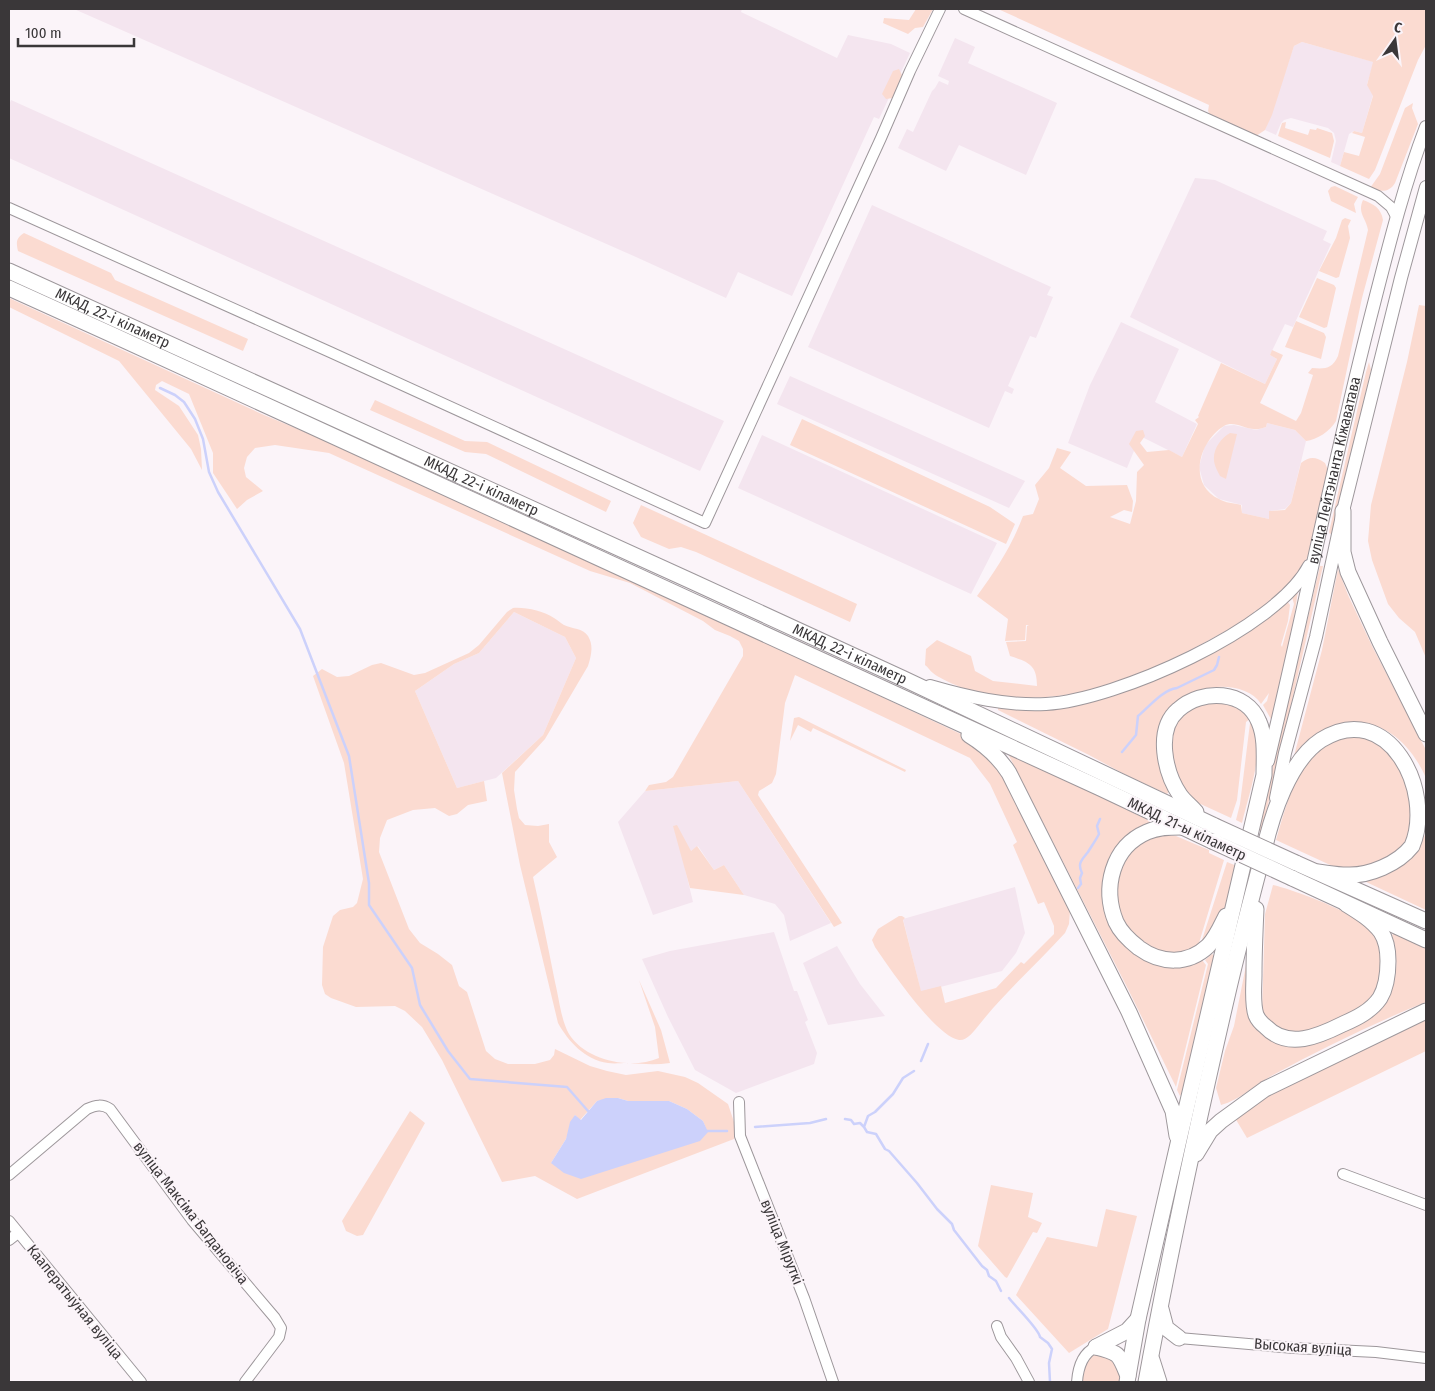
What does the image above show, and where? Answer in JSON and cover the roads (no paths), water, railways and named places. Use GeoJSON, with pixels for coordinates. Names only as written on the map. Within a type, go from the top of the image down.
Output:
{"type":"FeatureCollection","features":[{"type":"Feature","properties":{"kind":"highway","name":"МКАД, 22-і кіламетр"},"geometry":{"type":"LineString","coordinates":[[9,271],[954,702]]}},
{"type":"Feature","properties":{"kind":"highway","name":"МКАД, 22-і кіламетр"},"geometry":{"type":"LineString","coordinates":[[9,288],[941,715]]}},
{"type":"Feature","properties":{"kind":"highway"},"geometry":{"type":"LineString","coordinates":[[1343,511],[1343,552],[1348,572],[1380,642],[1426,734]]}},
{"type":"Feature","properties":{"kind":"highway"},"geometry":{"type":"LineString","coordinates":[[1211,823],[1181,797],[1173,784],[1168,770],[1164,742],[1169,722],[1178,709],[1208,696],[1228,696],[1244,702],[1255,714],[1263,734],[1264,775]]}},
{"type":"Feature","properties":{"kind":"highway","name":"МКАД, 21-ы кіламетр"},"geometry":{"type":"LineString","coordinates":[[954,702],[1296,863],[1426,921]]}},
{"type":"Feature","properties":{"kind":"highway"},"geometry":{"type":"LineString","coordinates":[[941,715],[978,740],[1002,762],[1009,773],[1125,1004],[1173,1111],[1178,1144]]}},
{"type":"Feature","properties":{"kind":"highway","name":"МКАД, 21-ы кіламетр"},"geometry":{"type":"LineString","coordinates":[[941,715],[1426,940]]}},
{"type":"Feature","properties":{"kind":"highway"},"geometry":{"type":"LineString","coordinates":[[1272,818],[1288,780],[1301,760],[1314,746],[1326,737],[1350,729],[1365,729],[1380,734],[1402,751],[1418,775],[1426,805],[1422,830],[1416,841],[1406,853],[1394,862],[1363,874],[1349,875],[1318,872]]}},
{"type":"Feature","properties":{"kind":"highway","name":"вуліца Лейтэнанта Кіжаватава"},"geometry":{"type":"LineString","coordinates":[[1237,895],[1264,775]]}},
{"type":"Feature","properties":{"kind":"highway","name":"вуліца Лейтэнанта Кіжаватава"},"geometry":{"type":"LineString","coordinates":[[1258,876],[1272,818]]}},
{"type":"Feature","properties":{"kind":"highway"},"geometry":{"type":"LineString","coordinates":[[1184,827],[1163,827],[1149,831],[1135,838],[1124,847],[1118,856],[1110,882],[1110,896],[1116,922],[1122,932],[1144,951],[1157,958],[1180,960],[1192,957],[1209,945],[1217,934],[1237,895]]}},
{"type":"Feature","properties":{"kind":"highway"},"geometry":{"type":"LineString","coordinates":[[1258,876],[1254,1007],[1260,1022],[1278,1037],[1294,1039],[1311,1038],[1355,1019],[1370,1009],[1380,998],[1388,968],[1386,941],[1373,923],[1346,904]]}},
{"type":"Feature","properties":{"kind":"highway"},"geometry":{"type":"LineString","coordinates":[[1146,1382],[1189,1164],[1229,988],[1258,876]]}},
{"type":"Feature","properties":{"kind":"highway"},"geometry":{"type":"LineString","coordinates":[[1127,1379],[1138,1319],[1237,895]]}},
{"type":"Feature","properties":{"kind":"highway"},"geometry":{"type":"LineString","coordinates":[[1189,1164],[1216,1126],[1245,1102],[1265,1089],[1426,1011]]}},
{"type":"Feature","properties":{"kind":"highway"},"geometry":{"type":"LineString","coordinates":[[1160,1309],[1166,1328],[1171,1334],[1179,1338]]}},
{"type":"Feature","properties":{"kind":"highway"},"geometry":{"type":"LineString","coordinates":[[1096,1346],[1127,1331],[1138,1319]]}},
{"type":"Feature","properties":{"kind":"highway"},"geometry":{"type":"LineString","coordinates":[[1151,1356],[1170,1340],[1179,1338]]}},
{"type":"Feature","properties":{"kind":"highway"},"geometry":{"type":"LineString","coordinates":[[1096,1346],[1112,1351],[1120,1356],[1127,1379]]}},
{"type":"Feature","properties":{"kind":"highway"},"geometry":{"type":"LineString","coordinates":[[1151,1356],[1159,1382]]}},
{"type":"Feature","properties":{"kind":"main road","name":"вуліца Лейтэнанта Кіжаватава"},"geometry":{"type":"LineString","coordinates":[[1264,775],[1298,634],[1318,537],[1357,369],[1404,191],[1426,127]]}},
{"type":"Feature","properties":{"kind":"main road","name":"вуліца Лейтэнанта Кіжаватава"},"geometry":{"type":"LineString","coordinates":[[1272,818],[1285,753],[1316,637],[1334,547],[1401,278],[1426,187]]}},
{"type":"Feature","properties":{"kind":"main road"},"geometry":{"type":"LineString","coordinates":[[1318,537],[1327,547],[1334,547]]}},
{"type":"Feature","properties":{"kind":"main road"},"geometry":{"type":"LineString","coordinates":[[902,678],[985,700],[1016,704],[1046,704],[1076,700],[1131,684],[1203,651],[1246,626],[1276,605],[1304,576],[1310,564],[1318,537]]}},
{"type":"Feature","properties":{"kind":"main road"},"geometry":{"type":"LineString","coordinates":[[1314,560],[1320,560],[1330,568]]}},
{"type":"Feature","properties":{"kind":"street"},"geometry":{"type":"LineString","coordinates":[[9,208],[330,352],[705,524],[910,71],[940,9]]}},
{"type":"Feature","properties":{"kind":"street"},"geometry":{"type":"LineString","coordinates":[[964,9],[1378,196],[1391,207],[1397,218]]}},
{"type":"Feature","properties":{"kind":"street"},"geometry":{"type":"LineString","coordinates":[[1378,196],[1394,196],[1404,191]]}},
{"type":"Feature","properties":{"kind":"street","name":"вуліца Міруткі"},"geometry":{"type":"LineString","coordinates":[[739,1102],[740,1136],[804,1298],[832,1382]]}},
{"type":"Feature","properties":{"kind":"street","name":"вуліца Максіма Багдановіча"},"geometry":{"type":"LineString","coordinates":[[9,1175],[87,1109],[96,1105],[106,1106],[110,1109],[192,1220],[275,1318],[281,1328],[279,1337],[245,1382]]}},
{"type":"Feature","properties":{"kind":"street"},"geometry":{"type":"LineString","coordinates":[[1343,1174],[1426,1206]]}},
{"type":"Feature","properties":{"kind":"street","name":"Кааператыўная вуліца"},"geometry":{"type":"LineString","coordinates":[[9,1221],[141,1382]]}},
{"type":"Feature","properties":{"kind":"street"},"geometry":{"type":"LineString","coordinates":[[9,1240],[18,1233]]}},
{"type":"Feature","properties":{"kind":"street"},"geometry":{"type":"LineString","coordinates":[[998,1326],[1001,1337],[1016,1358],[1029,1382]]}},
{"type":"Feature","properties":{"kind":"street","name":"Высокая вуліца"},"geometry":{"type":"LineString","coordinates":[[1179,1338],[1294,1348],[1376,1352],[1426,1358]]}},
{"type":"Feature","properties":{"kind":"street"},"geometry":{"type":"LineString","coordinates":[[1077,1382],[1084,1358],[1096,1346]]}},
{"type":"Feature","properties":{"kind":"water"},"geometry":{"type":"Polygon","coordinates":[[[606,1098],[618,1098],[628,1101],[669,1101],[687,1109],[703,1121],[708,1132],[700,1141],[581,1179],[564,1173],[551,1163],[566,1139],[570,1122],[575,1115],[581,1120],[597,1101],[606,1098]]]}},
{"type":"Feature","properties":{"kind":"waterway"},"geometry":{"type":"LineString","coordinates":[[160,388],[175,395],[184,402],[195,419],[203,439],[209,472],[218,492],[300,629],[349,756],[369,883],[369,905],[412,968],[420,1005],[448,1051],[470,1079],[567,1087],[591,1112]]}},
{"type":"Feature","properties":{"kind":"waterway"},"geometry":{"type":"LineString","coordinates":[[1122,752],[1136,735],[1138,716],[1166,692],[1214,670],[1219,657]]}},
{"type":"Feature","properties":{"kind":"waterway"},"geometry":{"type":"LineString","coordinates":[[1078,888],[1081,884],[1080,878],[1082,873],[1080,864],[1099,834],[1097,826],[1100,819]]}},
{"type":"Feature","properties":{"kind":"waterway"},"geometry":{"type":"LineString","coordinates":[[921,1061],[928,1044]]}},
{"type":"Feature","properties":{"kind":"waterway"},"geometry":{"type":"LineString","coordinates":[[914,1071],[903,1078],[893,1094],[875,1112],[868,1116],[864,1127],[867,1132],[876,1134],[885,1149],[889,1151],[937,1209],[952,1224],[954,1230],[987,1270],[989,1276],[996,1281],[1001,1291]]}},
{"type":"Feature","properties":{"kind":"waterway"},"geometry":{"type":"LineString","coordinates":[[755,1127],[810,1123],[826,1119]]}},
{"type":"Feature","properties":{"kind":"waterway"},"geometry":{"type":"LineString","coordinates":[[845,1119],[851,1120],[854,1124],[860,1123],[864,1127]]}},
{"type":"Feature","properties":{"kind":"waterway"},"geometry":{"type":"LineString","coordinates":[[705,1131],[727,1131]]}},
{"type":"Feature","properties":{"kind":"waterway"},"geometry":{"type":"LineString","coordinates":[[1009,1298],[1052,1349],[1049,1363],[1050,1382]]}}]}
